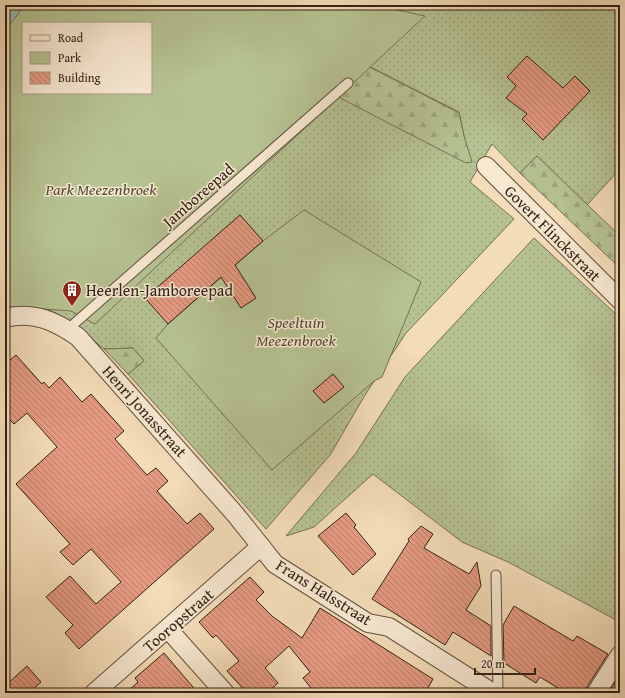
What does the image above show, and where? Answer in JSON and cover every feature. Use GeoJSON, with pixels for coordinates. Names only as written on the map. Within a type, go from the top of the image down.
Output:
{"type":"FeatureCollection","features":[{"type":"Feature","properties":{"kind":"street","name":"Govert Flinckstraat"},"geometry":{"type":"LineString","coordinates":[[486,166],[620,300]]}},
{"type":"Feature","properties":{"kind":"street","name":"Henri Jonasstraat"},"geometry":{"type":"LineString","coordinates":[[5,318],[24,315],[52,321],[67,330],[87,346],[235,514],[261,546]]}},
{"type":"Feature","properties":{"kind":"street","name":"Tooropstraat"},"geometry":{"type":"LineString","coordinates":[[94,693],[261,546]]}},
{"type":"Feature","properties":{"kind":"street","name":"Frans Halsstraat"},"geometry":{"type":"LineString","coordinates":[[261,546],[275,564],[368,623],[389,627],[493,693]]}},
{"type":"Feature","properties":{"kind":"street"},"geometry":{"type":"LineString","coordinates":[[168,629],[225,693]]}},
{"type":"Feature","properties":{"kind":"street"},"geometry":{"type":"LineString","coordinates":[[596,693],[620,655]]}},
{"type":"Feature","properties":{"kind":"lane","name":"Jamboreepad"},"geometry":{"type":"LineString","coordinates":[[67,330],[348,84]]}},
{"type":"Feature","properties":{"kind":"lane"},"geometry":{"type":"LineString","coordinates":[[496,575],[498,693]]}},
{"type":"Feature","properties":{"kind":"green space","name":"Park Meezenbroek"},"geometry":{"type":"Polygon","coordinates":[[[5,5],[374,5],[425,16],[95,324],[71,311],[5,306],[5,5]]]}},
{"type":"Feature","properties":{"kind":"green space"},"geometry":{"type":"Polygon","coordinates":[[[110,5],[464,136],[459,112],[249,5],[620,5],[620,169],[587,205],[537,156],[520,173],[492,144],[470,182],[514,219],[406,333],[365,395],[330,455],[266,529],[128,374],[144,361],[133,348],[104,349],[71,322],[43,308],[26,304],[5,307],[5,214],[150,94],[152,94],[152,22],[149,22],[110,5]]]}},
{"type":"Feature","properties":{"kind":"green space"},"geometry":{"type":"Polygon","coordinates":[[[160,5],[249,5],[459,113],[472,162],[466,163],[160,5]]]}},
{"type":"Feature","properties":{"kind":"green space"},"geometry":{"type":"Polygon","coordinates":[[[537,156],[620,236],[620,268],[520,173],[537,156]]]}},
{"type":"Feature","properties":{"kind":"green space","name":"Speeltuin Meezenbroek"},"geometry":{"type":"Polygon","coordinates":[[[304,210],[421,282],[382,377],[374,381],[272,470],[156,338],[168,324],[263,241],[304,210]]]}},
{"type":"Feature","properties":{"kind":"green space"},"geometry":{"type":"Polygon","coordinates":[[[534,238],[620,318],[620,622],[508,562],[462,542],[373,474],[314,527],[286,536],[356,453],[405,377],[534,238]]]}},
{"type":"Feature","properties":{"kind":"green space"},"geometry":{"type":"Polygon","coordinates":[[[133,348],[144,361],[128,374],[104,349],[133,348]]]}},
{"type":"Feature","properties":{"kind":"water"},"geometry":{"type":"Polygon","coordinates":[[[5,5],[25,5],[5,31],[5,5]]]}},
{"type":"Feature","properties":{"kind":"building"},"geometry":{"type":"Polygon","coordinates":[[[527,56],[563,88],[575,76],[590,91],[543,140],[522,119],[527,114],[506,98],[516,86],[507,77],[527,56]]]}},
{"type":"Feature","properties":{"kind":"building"},"geometry":{"type":"Polygon","coordinates":[[[240,215],[263,241],[235,265],[256,298],[241,308],[221,277],[168,324],[145,298],[240,215]]]}},
{"type":"Feature","properties":{"kind":"building"},"geometry":{"type":"Polygon","coordinates":[[[16,355],[42,384],[44,382],[49,388],[60,377],[82,402],[91,394],[124,431],[115,439],[137,464],[147,475],[156,468],[168,481],[157,491],[187,524],[200,513],[214,529],[79,649],[65,633],[73,625],[46,597],[70,576],[96,604],[121,582],[91,549],[73,565],[60,552],[70,544],[16,484],[57,447],[27,413],[14,424],[5,415],[5,364],[16,355]]]}},
{"type":"Feature","properties":{"kind":"building"},"geometry":{"type":"Polygon","coordinates":[[[333,374],[344,387],[324,403],[313,391],[333,374]]]}},
{"type":"Feature","properties":{"kind":"building"},"geometry":{"type":"Polygon","coordinates":[[[346,513],[356,525],[354,527],[376,554],[353,575],[318,536],[346,513]]]}},
{"type":"Feature","properties":{"kind":"building"},"geometry":{"type":"Polygon","coordinates":[[[421,526],[433,534],[424,548],[469,574],[477,562],[481,586],[466,610],[491,626],[491,656],[453,632],[445,645],[372,599],[409,541],[408,539],[421,526]]]}},
{"type":"Feature","properties":{"kind":"building"},"geometry":{"type":"Polygon","coordinates":[[[250,577],[264,592],[256,600],[272,616],[302,638],[320,608],[433,679],[425,693],[315,693],[303,678],[310,672],[289,646],[265,668],[278,683],[267,693],[247,693],[227,671],[239,661],[216,635],[213,638],[199,622],[250,577]]]}},
{"type":"Feature","properties":{"kind":"building"},"geometry":{"type":"Polygon","coordinates":[[[514,606],[573,641],[577,636],[608,654],[587,687],[586,693],[566,693],[540,677],[536,683],[504,663],[503,625],[514,606]]]}},
{"type":"Feature","properties":{"kind":"building"},"geometry":{"type":"Polygon","coordinates":[[[164,653],[198,693],[126,693],[138,682],[135,678],[164,653]]]}},
{"type":"Feature","properties":{"kind":"building"},"geometry":{"type":"Polygon","coordinates":[[[27,666],[41,682],[29,693],[5,693],[5,686],[27,666]]]}},
{"type":"Feature","properties":{"kind":"building"},"geometry":{"type":"Polygon","coordinates":[[[620,675],[620,681],[615,693],[608,693],[620,675]]]}},
{"type":"Feature","properties":{"kind":"waterway"},"geometry":{"type":"LineString","coordinates":[[427,5],[440,5]]}},
{"type":"Feature","properties":{"kind":"place","name":"Heerlen-Jamboreepad"},"geometry":{"type":"Point","coordinates":[72,307]}}]}
